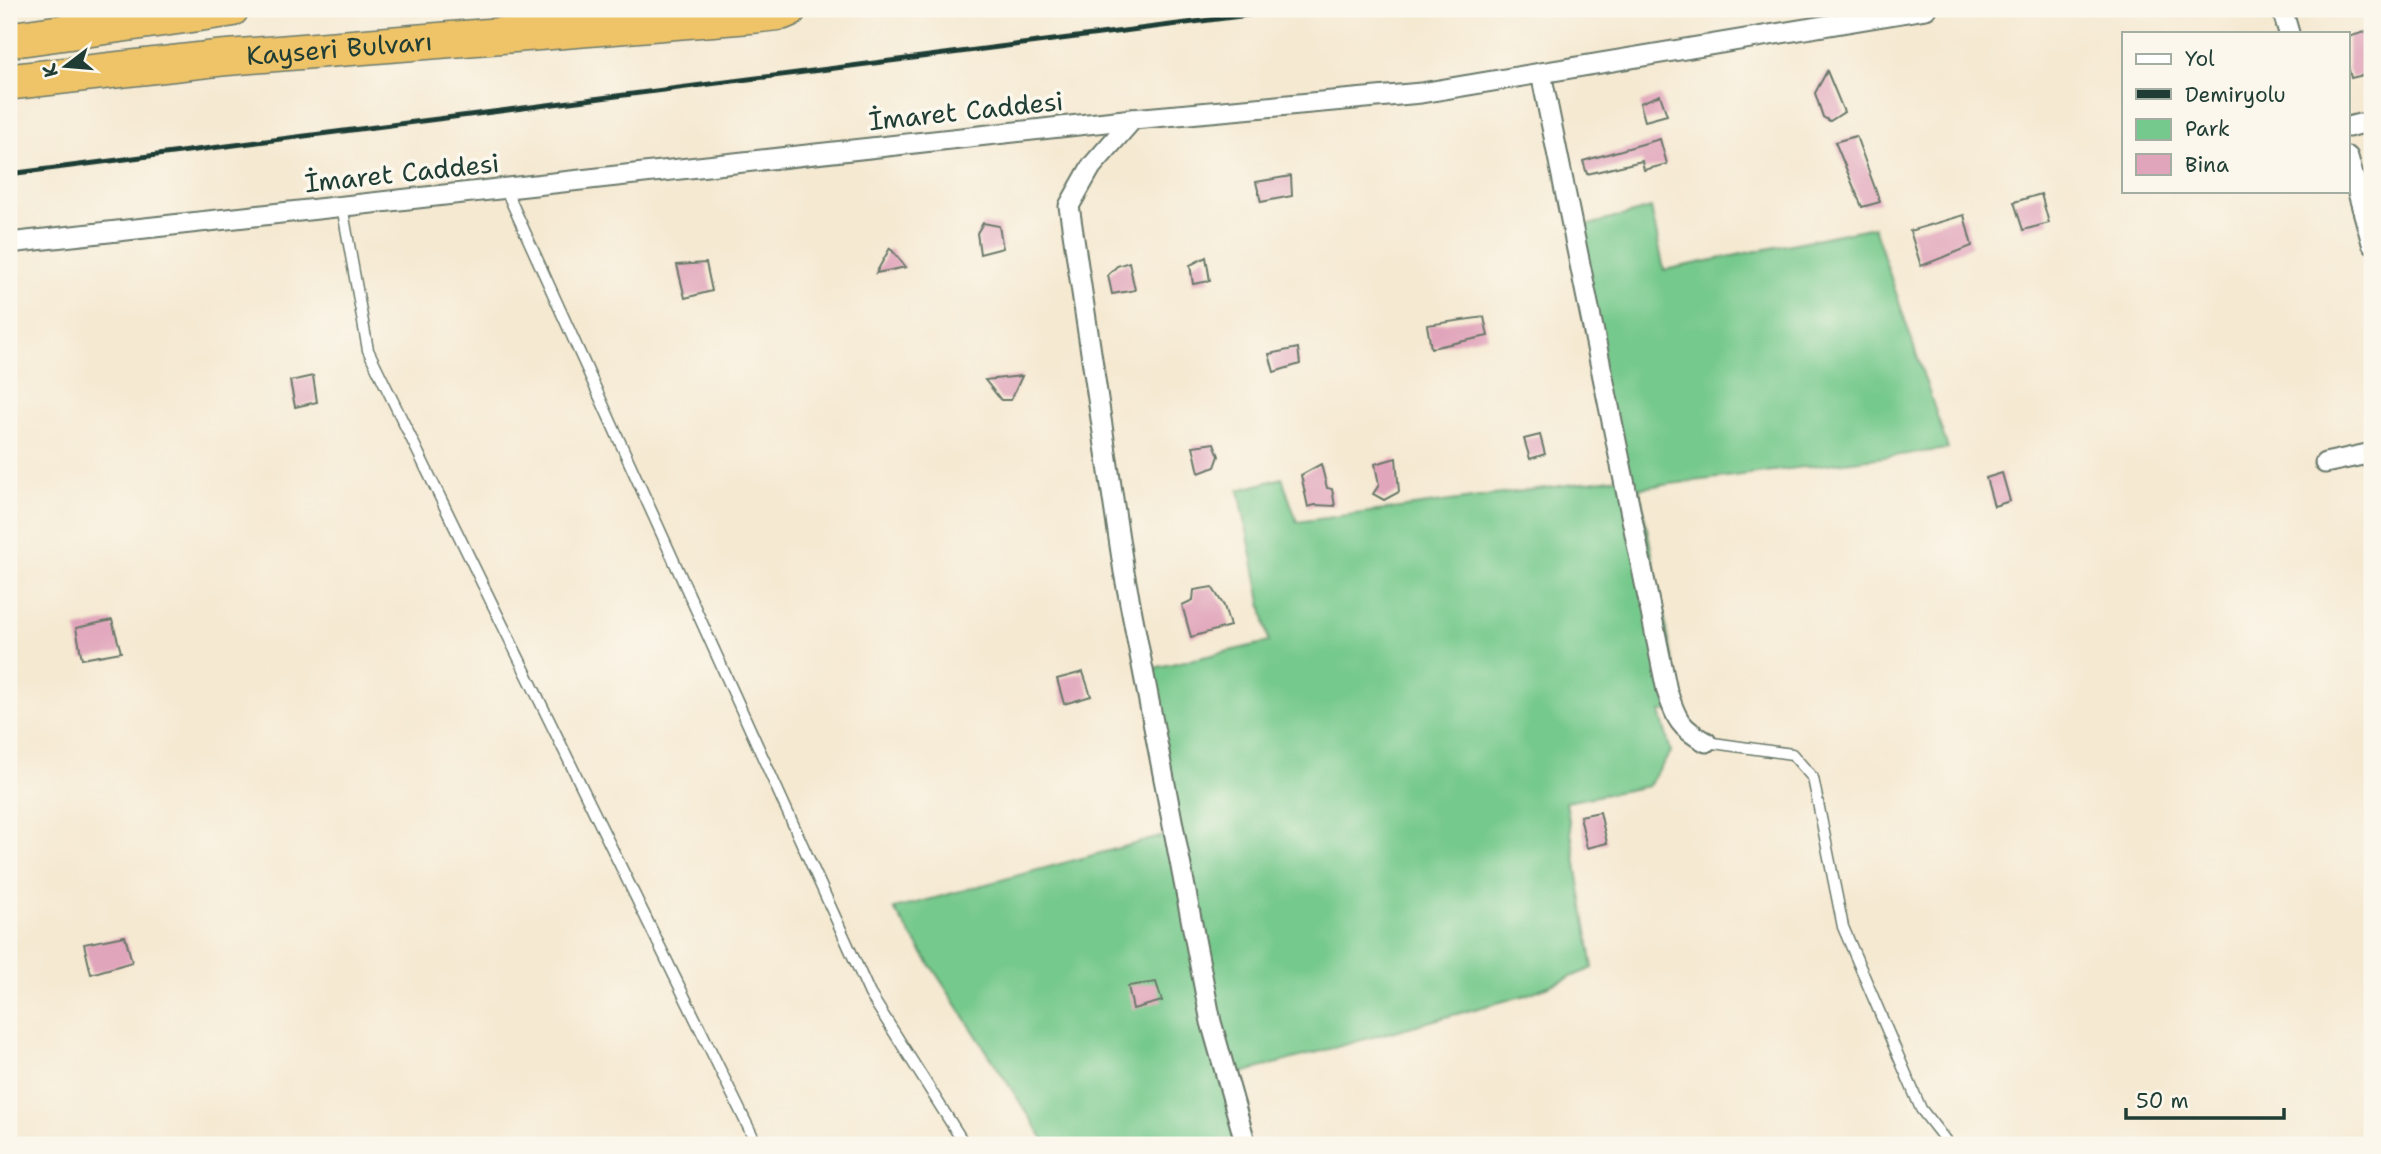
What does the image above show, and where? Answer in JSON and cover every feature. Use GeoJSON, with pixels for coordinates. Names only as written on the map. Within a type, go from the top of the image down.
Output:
{"type":"FeatureCollection","features":[{"type":"Feature","properties":{"kind":"highway","name":"Kayseri Bulvarı"},"geometry":{"type":"LineString","coordinates":[[9,40],[231,9]]}},
{"type":"Feature","properties":{"kind":"highway","name":"Kayseri Bulvarı"},"geometry":{"type":"LineString","coordinates":[[9,82],[221,58],[775,11]]}},
{"type":"Feature","properties":{"kind":"street","name":"İmaret Caddesi"},"geometry":{"type":"LineString","coordinates":[[9,243],[1133,119],[1421,93],[1926,9]]}},
{"type":"Feature","properties":{"kind":"street"},"geometry":{"type":"LineString","coordinates":[[2282,9],[2289,32]]}},
{"type":"Feature","properties":{"kind":"street"},"geometry":{"type":"LineString","coordinates":[[1541,73],[1667,691],[1674,715],[1686,731],[1706,742]]}},
{"type":"Feature","properties":{"kind":"street"},"geometry":{"type":"LineString","coordinates":[[1133,119],[1091,167],[1069,206],[1126,585],[1211,1022],[1246,1145]]}},
{"type":"Feature","properties":{"kind":"street"},"geometry":{"type":"LineString","coordinates":[[2350,126],[2372,121]]}},
{"type":"Feature","properties":{"kind":"street"},"geometry":{"type":"LineString","coordinates":[[2350,164],[2372,243]]}},
{"type":"Feature","properties":{"kind":"street"},"geometry":{"type":"LineString","coordinates":[[2325,463],[2372,453]]}},
{"type":"Feature","properties":{"kind":"lane"},"geometry":{"type":"LineString","coordinates":[[505,188],[870,994],[965,1145]]}},
{"type":"Feature","properties":{"kind":"lane"},"geometry":{"type":"LineString","coordinates":[[342,206],[368,350],[757,1145]]}},
{"type":"Feature","properties":{"kind":"lane"},"geometry":{"type":"LineString","coordinates":[[1706,742],[1792,754],[1813,778],[1843,927],[1921,1109],[1949,1145]]}},
{"type":"Feature","properties":{"kind":"green space"},"geometry":{"type":"Polygon","coordinates":[[[1651,208],[1664,270],[1874,227],[1948,449],[1639,488],[1682,709],[1660,712],[1671,752],[1648,786],[1566,802],[1593,968],[1526,995],[1231,1076],[1239,1145],[1048,1145],[894,909],[1178,832],[1154,668],[1269,642],[1239,490],[1282,478],[1297,522],[1618,478],[1578,228],[1651,208]]]}},
{"type":"Feature","properties":{"kind":"building"},"geometry":{"type":"Polygon","coordinates":[[[2372,30],[2372,73],[2351,78],[2350,36],[2372,30]]]}},
{"type":"Feature","properties":{"kind":"building"},"geometry":{"type":"Polygon","coordinates":[[[1827,71],[1844,112],[1830,121],[1823,117],[1815,93],[1827,71]]]}},
{"type":"Feature","properties":{"kind":"building"},"geometry":{"type":"Polygon","coordinates":[[[1660,95],[1667,115],[1645,121],[1640,103],[1660,95]]]}},
{"type":"Feature","properties":{"kind":"building"},"geometry":{"type":"Polygon","coordinates":[[[1856,136],[1880,202],[1862,207],[1835,142],[1856,136]]]}},
{"type":"Feature","properties":{"kind":"building"},"geometry":{"type":"Polygon","coordinates":[[[1660,139],[1667,164],[1644,170],[1642,161],[1587,174],[1583,161],[1660,139]]]}},
{"type":"Feature","properties":{"kind":"building"},"geometry":{"type":"Polygon","coordinates":[[[1291,176],[1292,196],[1261,202],[1256,182],[1291,176]]]}},
{"type":"Feature","properties":{"kind":"building"},"geometry":{"type":"Polygon","coordinates":[[[2041,194],[2049,223],[2023,230],[2014,202],[2041,194]]]}},
{"type":"Feature","properties":{"kind":"building"},"geometry":{"type":"Polygon","coordinates":[[[1964,215],[1972,246],[1921,266],[1910,231],[1964,215]]]}},
{"type":"Feature","properties":{"kind":"building"},"geometry":{"type":"Polygon","coordinates":[[[983,223],[999,226],[1003,248],[980,254],[977,233],[983,223]]]}},
{"type":"Feature","properties":{"kind":"building"},"geometry":{"type":"Polygon","coordinates":[[[890,248],[906,267],[876,273],[890,248]]]}},
{"type":"Feature","properties":{"kind":"building"},"geometry":{"type":"Polygon","coordinates":[[[1206,257],[1210,281],[1193,284],[1190,265],[1206,257]]]}},
{"type":"Feature","properties":{"kind":"building"},"geometry":{"type":"Polygon","coordinates":[[[1129,262],[1135,290],[1112,294],[1108,275],[1117,266],[1129,262]]]}},
{"type":"Feature","properties":{"kind":"building"},"geometry":{"type":"Polygon","coordinates":[[[706,263],[712,291],[685,298],[677,265],[706,263]]]}},
{"type":"Feature","properties":{"kind":"building"},"geometry":{"type":"Polygon","coordinates":[[[1484,317],[1488,336],[1431,348],[1427,325],[1484,317]]]}},
{"type":"Feature","properties":{"kind":"building"},"geometry":{"type":"Polygon","coordinates":[[[1298,348],[1300,364],[1274,372],[1269,354],[1298,348]]]}},
{"type":"Feature","properties":{"kind":"building"},"geometry":{"type":"Polygon","coordinates":[[[313,376],[317,402],[295,407],[290,381],[313,376]]]}},
{"type":"Feature","properties":{"kind":"building"},"geometry":{"type":"Polygon","coordinates":[[[1022,376],[1011,400],[1001,400],[985,380],[1022,376]]]}},
{"type":"Feature","properties":{"kind":"building"},"geometry":{"type":"Polygon","coordinates":[[[1540,435],[1545,454],[1530,459],[1524,439],[1540,435]]]}},
{"type":"Feature","properties":{"kind":"building"},"geometry":{"type":"Polygon","coordinates":[[[1214,443],[1219,456],[1215,467],[1199,473],[1193,446],[1214,443]]]}},
{"type":"Feature","properties":{"kind":"building"},"geometry":{"type":"Polygon","coordinates":[[[1396,458],[1399,492],[1384,500],[1373,494],[1379,485],[1375,464],[1396,458]]]}},
{"type":"Feature","properties":{"kind":"building"},"geometry":{"type":"Polygon","coordinates":[[[1321,464],[1327,488],[1332,489],[1335,506],[1308,507],[1301,475],[1321,464]]]}},
{"type":"Feature","properties":{"kind":"building"},"geometry":{"type":"Polygon","coordinates":[[[2002,473],[2010,501],[1994,506],[1986,478],[2002,473]]]}},
{"type":"Feature","properties":{"kind":"building"},"geometry":{"type":"Polygon","coordinates":[[[1212,587],[1224,606],[1230,626],[1191,637],[1182,605],[1193,600],[1194,590],[1212,587]]]}},
{"type":"Feature","properties":{"kind":"building"},"geometry":{"type":"Polygon","coordinates":[[[112,620],[121,652],[82,659],[76,628],[112,620]]]}},
{"type":"Feature","properties":{"kind":"building"},"geometry":{"type":"Polygon","coordinates":[[[1083,672],[1091,696],[1064,704],[1057,679],[1083,672]]]}},
{"type":"Feature","properties":{"kind":"building"},"geometry":{"type":"Polygon","coordinates":[[[1600,812],[1607,843],[1587,848],[1580,816],[1600,812]]]}},
{"type":"Feature","properties":{"kind":"building"},"geometry":{"type":"Polygon","coordinates":[[[125,936],[132,962],[91,974],[84,944],[125,936]]]}},
{"type":"Feature","properties":{"kind":"building"},"geometry":{"type":"Polygon","coordinates":[[[1156,982],[1162,1001],[1133,1009],[1128,986],[1156,982]]]}},
{"type":"Feature","properties":{"kind":"railway"},"geometry":{"type":"LineString","coordinates":[[9,174],[1295,9]]}}]}
